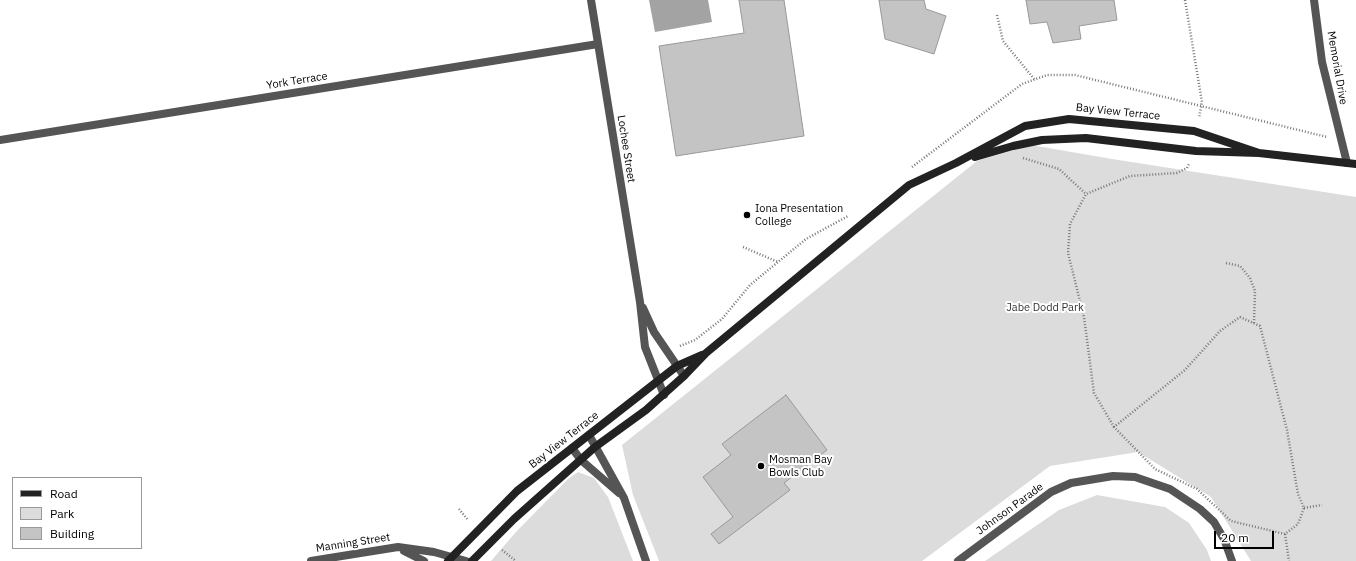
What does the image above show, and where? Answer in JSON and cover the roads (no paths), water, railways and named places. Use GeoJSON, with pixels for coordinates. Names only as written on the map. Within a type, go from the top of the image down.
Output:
{"type":"FeatureCollection","features":[{"type":"Feature","properties":{"kind":"street","name":"Lochee Street"},"geometry":{"type":"LineString","coordinates":[[591,0],[640,302],[645,347],[664,394]]}},
{"type":"Feature","properties":{"kind":"street","name":"Memorial Drive"},"geometry":{"type":"LineString","coordinates":[[1314,0],[1322,62],[1347,163]]}},
{"type":"Feature","properties":{"kind":"street","name":"York Terrace"},"geometry":{"type":"LineString","coordinates":[[0,140],[598,44]]}},
{"type":"Feature","properties":{"kind":"street","name":"Bay View Terrace"},"geometry":{"type":"LineString","coordinates":[[472,561],[514,519],[595,447],[646,410],[684,376],[706,353],[909,185],[956,163],[1025,126],[1069,119],[1194,131],[1259,153]]}},
{"type":"Feature","properties":{"kind":"street","name":"Bay View Terrace"},"geometry":{"type":"LineString","coordinates":[[956,163],[1013,146],[1042,140],[1086,138],[1196,151],[1259,153],[1356,164]]}},
{"type":"Feature","properties":{"kind":"street","name":"Lochee Street"},"geometry":{"type":"LineString","coordinates":[[640,302],[654,332],[684,376]]}},
{"type":"Feature","properties":{"kind":"street","name":"Bay View Terrace"},"geometry":{"type":"LineString","coordinates":[[450,559],[517,491],[677,366],[706,353]]}},
{"type":"Feature","properties":{"kind":"street"},"geometry":{"type":"LineString","coordinates":[[588,435],[624,498],[646,561]]}},
{"type":"Feature","properties":{"kind":"street"},"geometry":{"type":"LineString","coordinates":[[572,448],[581,460],[624,498]]}},
{"type":"Feature","properties":{"kind":"street","name":"Johnson Parade"},"geometry":{"type":"LineString","coordinates":[[958,561],[1051,492],[1071,483],[1113,476],[1135,478],[1170,489],[1200,510],[1214,522],[1224,539],[1232,561]]}},
{"type":"Feature","properties":{"kind":"street","name":"Manning Street"},"geometry":{"type":"LineString","coordinates":[[398,547],[424,561]]}},
{"type":"Feature","properties":{"kind":"street","name":"Manning Street"},"geometry":{"type":"LineString","coordinates":[[311,561],[398,547],[434,552],[450,559],[466,561]]}},
{"type":"Feature","properties":{"kind":"place","name":"Iona Presentation College"},"geometry":{"type":"Point","coordinates":[747,215]}},
{"type":"Feature","properties":{"kind":"place","name":"Mosman Bay Bowls Club"},"geometry":{"type":"Point","coordinates":[761,466]}},
{"type":"Feature","properties":{"kind":"park label","name":"Jabe Dodd Park"},"geometry":{"type":"Point","coordinates":[1045,308]}}]}
